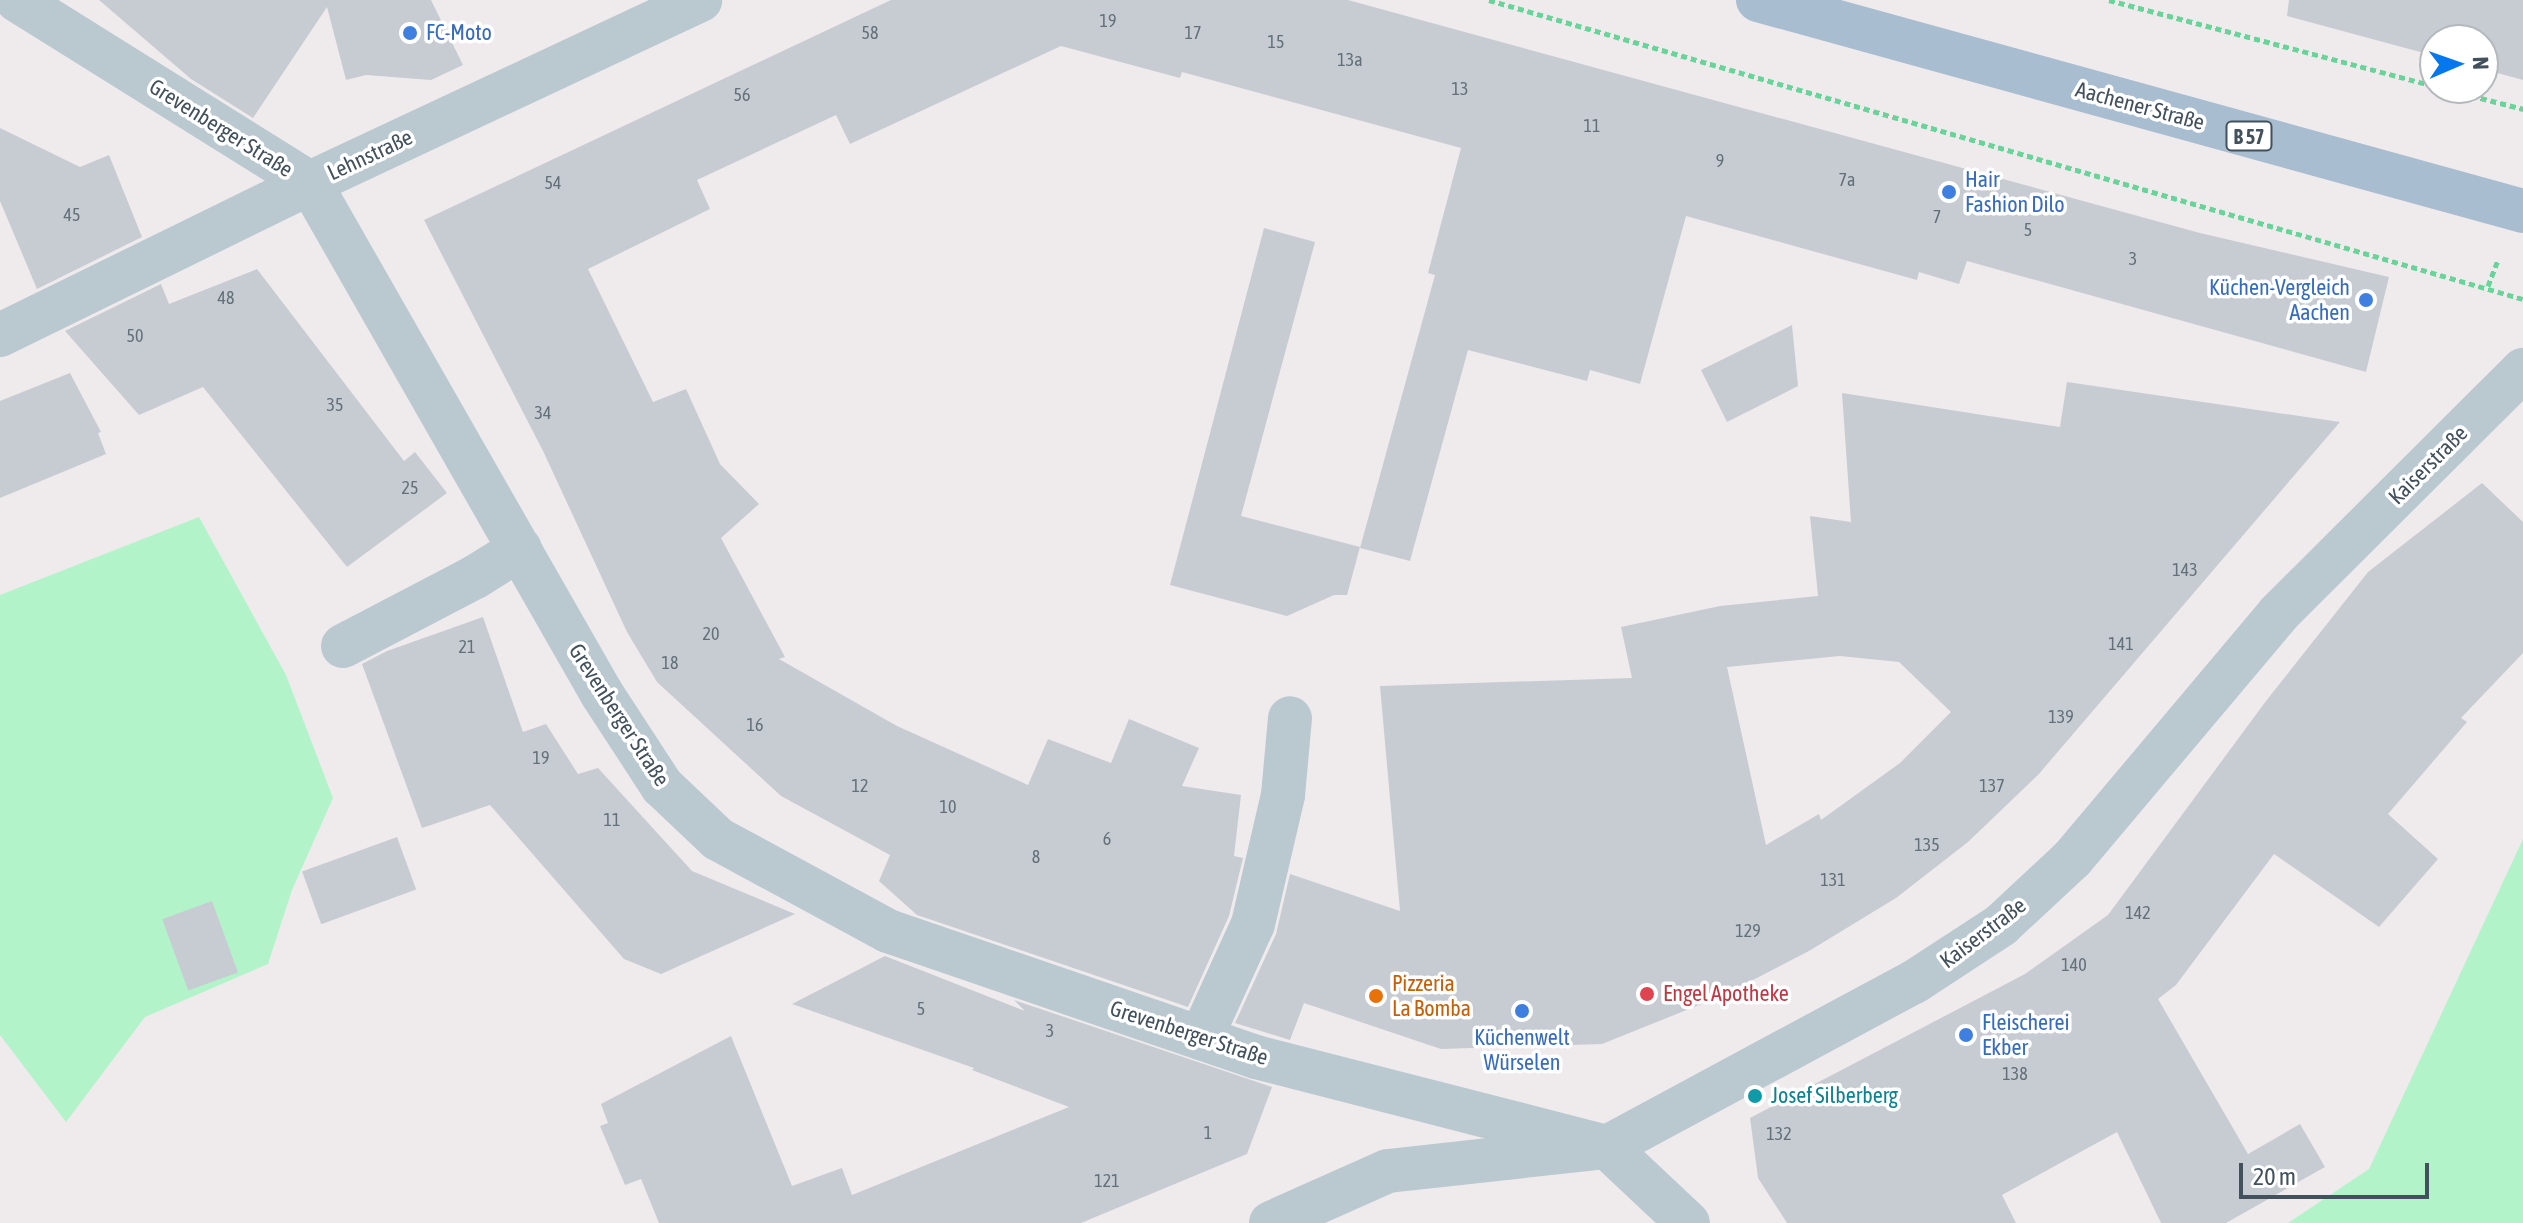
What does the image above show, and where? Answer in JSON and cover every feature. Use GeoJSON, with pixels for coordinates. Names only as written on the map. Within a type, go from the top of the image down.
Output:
{"type":"FeatureCollection","features":[{"type":"Feature","properties":{"kind":"main road","name":"Aachener Straße"},"geometry":{"type":"LineString","coordinates":[[1758,0],[2523,211]]}},
{"type":"Feature","properties":{"kind":"street","name":"Grevenberger Straße"},"geometry":{"type":"LineString","coordinates":[[17,0],[310,183],[602,694],[662,786],[718,839],[888,931],[1256,1057],[1607,1147]]}},
{"type":"Feature","properties":{"kind":"street","name":"Lehnstraße"},"geometry":{"type":"LineString","coordinates":[[0,335],[310,183],[700,0]]}},
{"type":"Feature","properties":{"kind":"street","name":"Kaiserstraße"},"geometry":{"type":"LineString","coordinates":[[1271,1223],[1388,1171],[1607,1147],[1914,982],[2001,925],[2072,859],[2278,614],[2523,370]]}},
{"type":"Feature","properties":{"kind":"street"},"geometry":{"type":"LineString","coordinates":[[343,646],[475,577],[520,549]]}},
{"type":"Feature","properties":{"kind":"street"},"geometry":{"type":"LineString","coordinates":[[1201,1038],[1253,924],[1283,795],[1290,718]]}},
{"type":"Feature","properties":{"kind":"street"},"geometry":{"type":"LineString","coordinates":[[1607,1147],[1688,1223]]}},
{"type":"Feature","properties":{"kind":"path"},"geometry":{"type":"LineString","coordinates":[[1489,0],[2523,299]]}},
{"type":"Feature","properties":{"kind":"path"},"geometry":{"type":"LineString","coordinates":[[2109,0],[2419,82]]}},
{"type":"Feature","properties":{"kind":"path"},"geometry":{"type":"LineString","coordinates":[[2499,103],[2523,109]]}},
{"type":"Feature","properties":{"kind":"green space"},"geometry":{"type":"Polygon","coordinates":[[[199,517],[286,675],[333,798],[292,890],[268,964],[145,1017],[66,1122],[0,1035],[0,595],[199,517]]]}},
{"type":"Feature","properties":{"kind":"green space"},"geometry":{"type":"Polygon","coordinates":[[[2523,839],[2523,1223],[2288,1223],[2369,1169],[2523,839]]]}},
{"type":"Feature","properties":{"kind":"building"},"geometry":{"type":"Polygon","coordinates":[[[99,0],[431,0],[463,65],[431,80],[366,75],[346,80],[327,7],[253,118],[191,79],[99,0]]]}},
{"type":"Feature","properties":{"kind":"building"},"geometry":{"type":"Polygon","coordinates":[[[891,0],[1348,0],[2200,233],[2389,277],[2366,372],[1967,261],[1959,284],[1919,272],[1917,280],[1686,216],[1640,384],[1590,370],[1587,381],[1468,350],[1410,561],[1360,548],[1435,275],[1428,273],[1461,148],[1182,72],[1180,78],[1061,46],[850,144],[836,115],[697,180],[710,209],[588,269],[653,402],[686,389],[720,464],[759,504],[721,538],[785,657],[779,659],[897,726],[1028,785],[1048,739],[1111,763],[1129,719],[1199,748],[1182,786],[1241,795],[1234,856],[1243,858],[1229,916],[1188,1007],[917,915],[879,881],[890,855],[781,796],[657,682],[627,632],[543,451],[424,220],[891,0]]]}},
{"type":"Feature","properties":{"kind":"building"},"geometry":{"type":"Polygon","coordinates":[[[2289,0],[2523,0],[2523,80],[2499,73],[2499,24],[2419,24],[2419,52],[2287,16],[2289,0]]]}},
{"type":"Feature","properties":{"kind":"building"},"geometry":{"type":"Polygon","coordinates":[[[0,128],[80,167],[109,155],[142,237],[37,289],[0,201],[0,128]]]}},
{"type":"Feature","properties":{"kind":"building"},"geometry":{"type":"Polygon","coordinates":[[[1264,228],[1315,242],[1241,516],[1360,547],[1347,595],[1334,595],[1287,616],[1170,585],[1264,228]]]}},
{"type":"Feature","properties":{"kind":"building"},"geometry":{"type":"Polygon","coordinates":[[[257,269],[404,461],[415,452],[447,493],[347,567],[203,387],[139,415],[65,331],[161,284],[169,304],[257,269]]]}},
{"type":"Feature","properties":{"kind":"building"},"geometry":{"type":"Polygon","coordinates":[[[1792,325],[1798,386],[1727,422],[1701,370],[1792,325]]]}},
{"type":"Feature","properties":{"kind":"building"},"geometry":{"type":"Polygon","coordinates":[[[70,373],[101,432],[98,433],[106,454],[0,498],[0,401],[70,373]]]}},
{"type":"Feature","properties":{"kind":"building"},"geometry":{"type":"Polygon","coordinates":[[[2067,382],[2340,422],[2038,775],[1968,842],[1896,898],[1809,951],[1724,995],[1602,1044],[1441,1049],[1304,1003],[1290,1040],[1235,1023],[1276,934],[1290,874],[1400,911],[1380,686],[1632,678],[1621,627],[1720,606],[1818,596],[1810,516],[1851,522],[1842,393],[2060,427],[2067,382]],[[1840,656],[1727,667],[1766,845],[1819,814],[1821,820],[1900,763],[1951,712],[1899,662],[1840,656]]]}},
{"type":"Feature","properties":{"kind":"building"},"geometry":{"type":"Polygon","coordinates":[[[2482,483],[2523,522],[2523,653],[2461,718],[2467,722],[2388,814],[2438,859],[2379,927],[2274,854],[2176,985],[2158,999],[2248,1154],[2300,1124],[2325,1167],[2226,1223],[2161,1223],[2117,1132],[2002,1195],[2016,1223],[1787,1223],[1758,1178],[1750,1118],[2025,974],[2108,915],[2266,701],[2368,572],[2482,483]]]}},
{"type":"Feature","properties":{"kind":"building"},"geometry":{"type":"Polygon","coordinates":[[[483,617],[523,732],[546,724],[578,774],[598,768],[692,871],[795,914],[661,974],[624,959],[490,805],[422,828],[362,664],[387,651],[483,617]]]}},
{"type":"Feature","properties":{"kind":"building"},"geometry":{"type":"Polygon","coordinates":[[[397,837],[416,890],[321,924],[302,872],[397,837]]]}},
{"type":"Feature","properties":{"kind":"building"},"geometry":{"type":"Polygon","coordinates":[[[212,901],[238,972],[188,991],[162,919],[212,901]]]}},
{"type":"Feature","properties":{"kind":"building"},"geometry":{"type":"Polygon","coordinates":[[[885,956],[1025,1011],[1014,1000],[1272,1087],[1247,1154],[1081,1223],[659,1223],[641,1179],[625,1185],[600,1126],[608,1123],[601,1104],[731,1036],[792,1186],[842,1168],[852,1195],[1069,1107],[972,1070],[974,1068],[792,1004],[885,956]]]}},
{"type":"Feature","properties":{"kind":"place","name":"FC-Moto"},"geometry":{"type":"Point","coordinates":[410,33]}},
{"type":"Feature","properties":{"kind":"place","name":"Hair Fashion Dilo"},"geometry":{"type":"Point","coordinates":[1949,192]}},
{"type":"Feature","properties":{"kind":"place","name":"Küchen-Vergleich Aachen"},"geometry":{"type":"Point","coordinates":[2366,300]}},
{"type":"Feature","properties":{"kind":"place","name":"Engel Apotheke"},"geometry":{"type":"Point","coordinates":[1647,994]}},
{"type":"Feature","properties":{"kind":"place","name":"Pizzeria La Bomba"},"geometry":{"type":"Point","coordinates":[1376,996]}},
{"type":"Feature","properties":{"kind":"place","name":"Küchenwelt Würselen"},"geometry":{"type":"Point","coordinates":[1522,1011]}},
{"type":"Feature","properties":{"kind":"place","name":"Fleischerei Ekber"},"geometry":{"type":"Point","coordinates":[1966,1035]}},
{"type":"Feature","properties":{"kind":"place","name":"Josef Silberberg"},"geometry":{"type":"Point","coordinates":[1755,1096]}}]}
